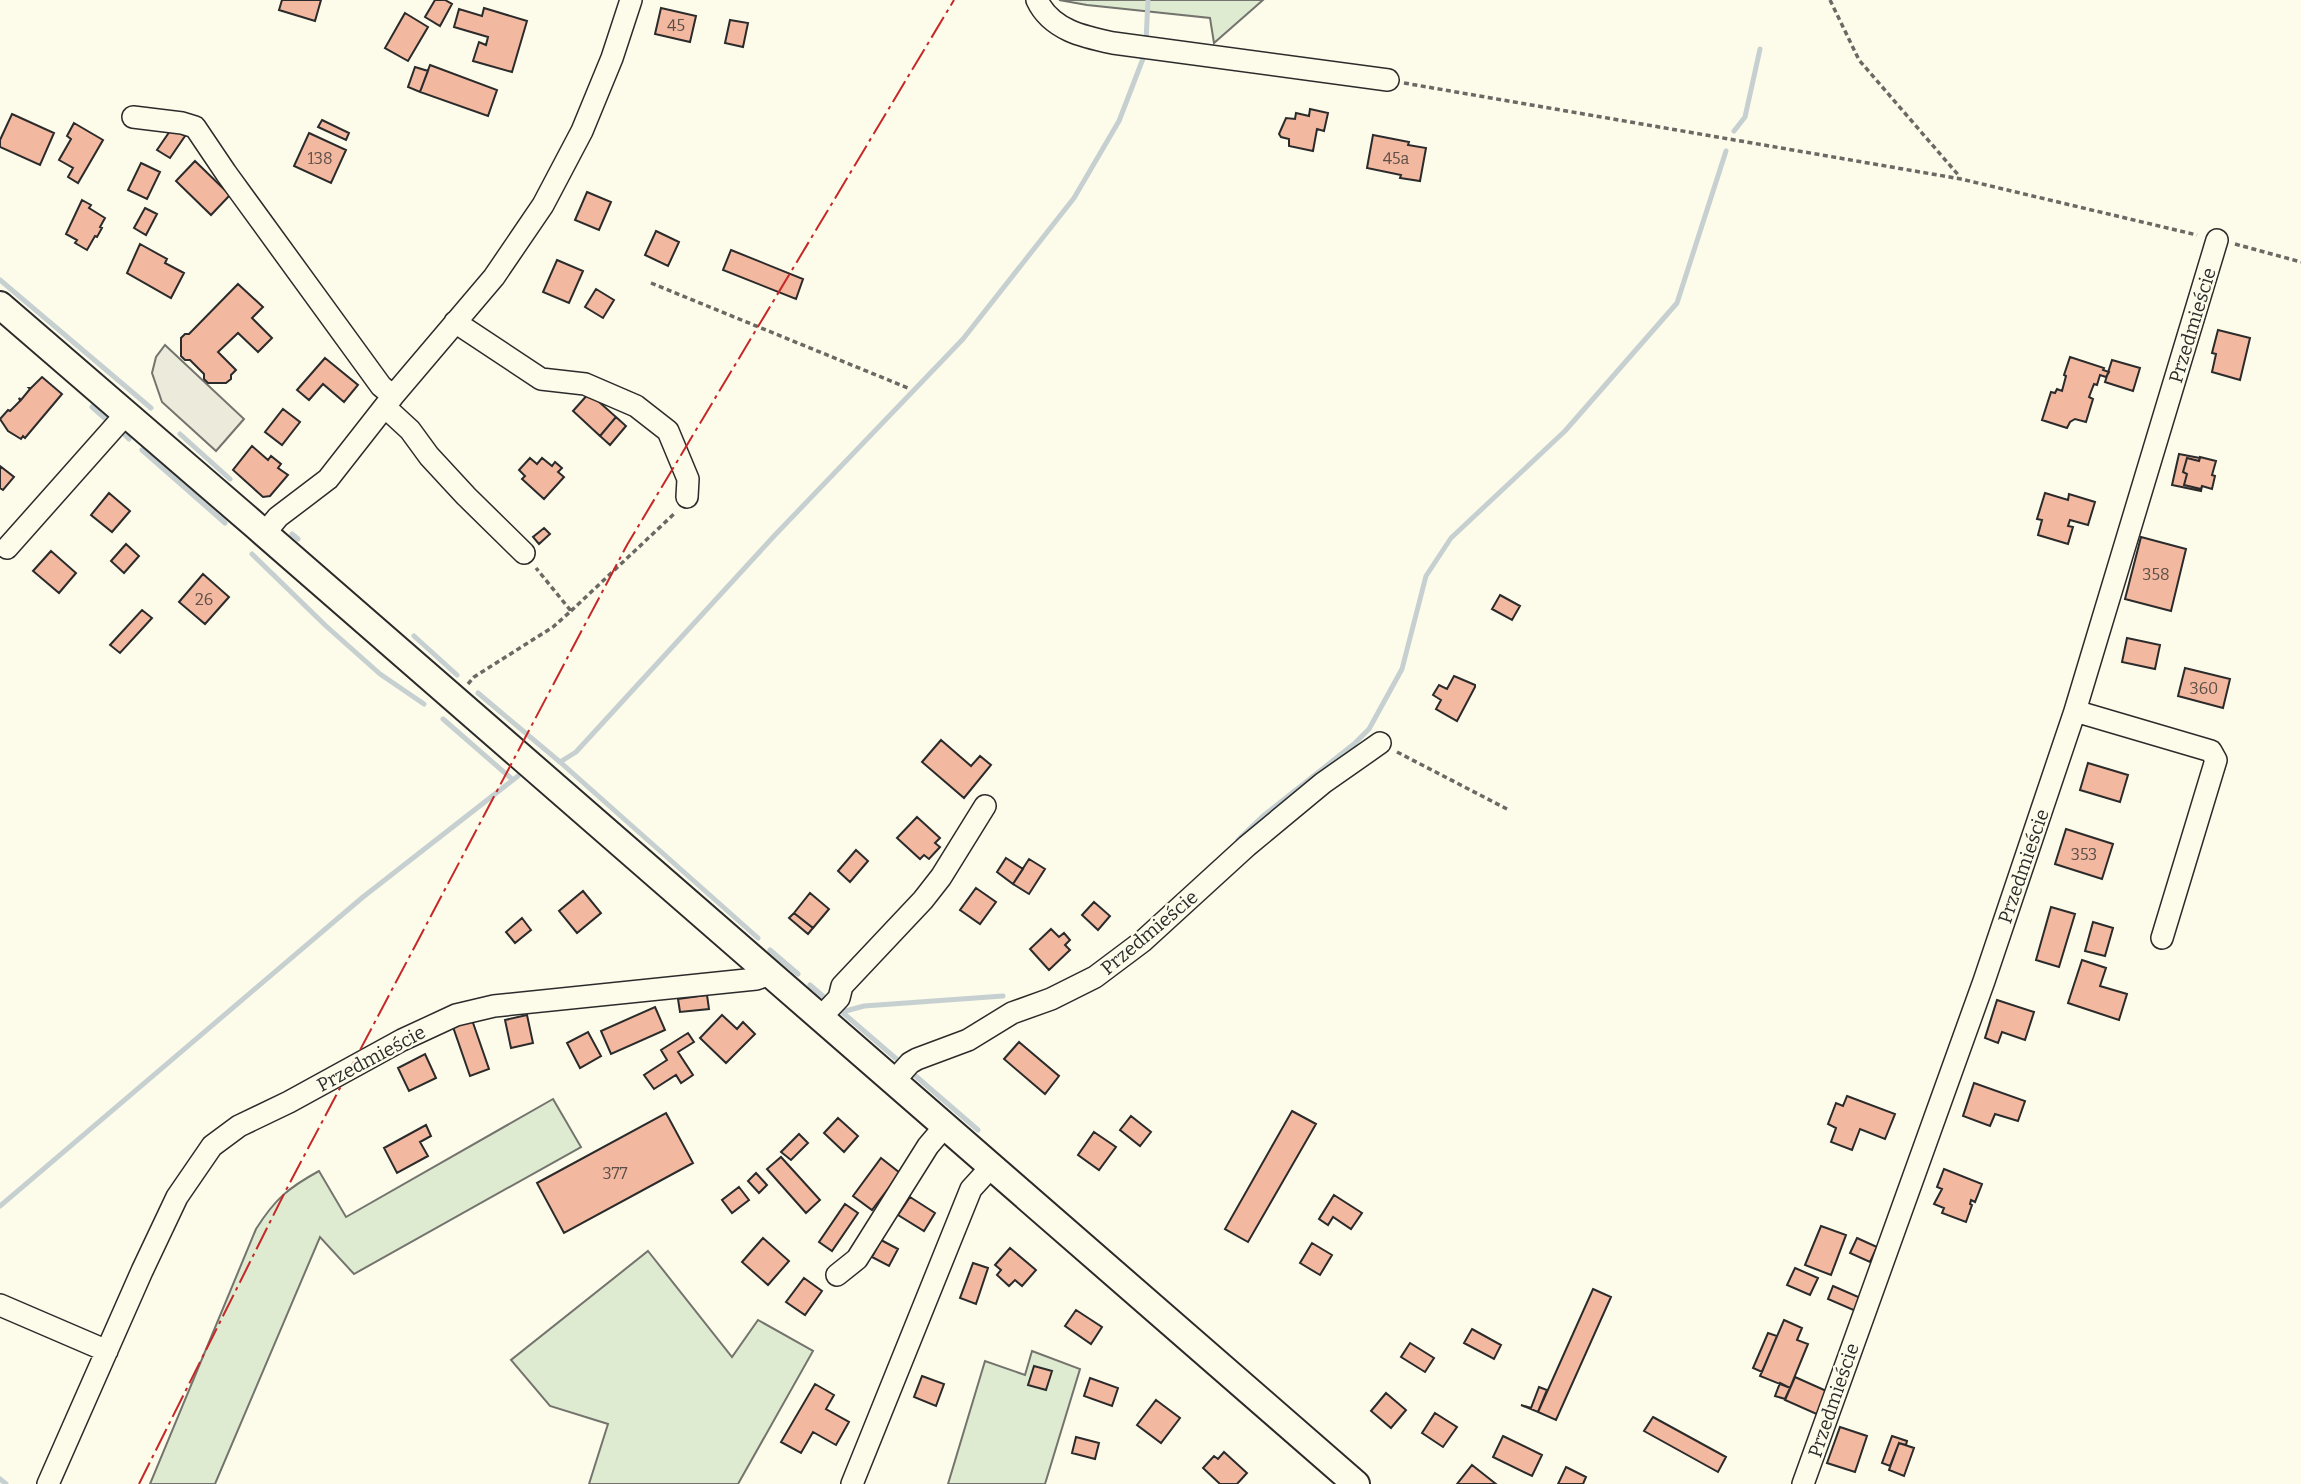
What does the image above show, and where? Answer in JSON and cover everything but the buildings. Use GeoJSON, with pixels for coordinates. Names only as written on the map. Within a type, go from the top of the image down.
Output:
{"type":"FeatureCollection","features":[{"type":"Feature","properties":{"kind":"main road"},"geometry":{"type":"LineString","coordinates":[[0,305],[1356,1484]]}},
{"type":"Feature","properties":{"kind":"street"},"geometry":{"type":"LineString","coordinates":[[264,534],[278,517],[328,479],[494,276],[543,205],[582,131],[612,58],[631,0]]}},
{"type":"Feature","properties":{"kind":"street"},"geometry":{"type":"LineString","coordinates":[[1037,0],[1047,15],[1072,33],[1113,43],[1388,80]]}},
{"type":"Feature","properties":{"kind":"street"},"geometry":{"type":"LineString","coordinates":[[133,117],[195,127],[429,456],[524,553]]}},
{"type":"Feature","properties":{"kind":"street","name":"Przedmieście"},"geometry":{"type":"LineString","coordinates":[[1803,1484],[1984,981],[2076,711],[2217,240]]}},
{"type":"Feature","properties":{"kind":"street"},"geometry":{"type":"LineString","coordinates":[[455,322],[541,379],[585,384],[636,406],[668,431],[688,479],[687,497]]}},
{"type":"Feature","properties":{"kind":"street"},"geometry":{"type":"LineString","coordinates":[[6,548],[126,414]]}},
{"type":"Feature","properties":{"kind":"street"},"geometry":{"type":"LineString","coordinates":[[2076,711],[2211,751],[2216,760],[2162,938]]}},
{"type":"Feature","properties":{"kind":"street","name":"Przedmieście"},"geometry":{"type":"LineString","coordinates":[[894,1081],[917,1059],[968,1040],[1012,1013],[1051,999],[1095,977],[1143,941],[1256,838],[1323,783],[1380,743]]}},
{"type":"Feature","properties":{"kind":"street"},"geometry":{"type":"LineString","coordinates":[[821,1017],[839,998],[842,986],[923,900],[941,877],[985,806]]}},
{"type":"Feature","properties":{"kind":"street","name":"Przedmieście"},"geometry":{"type":"LineString","coordinates":[[48,1484],[177,1197],[212,1146],[239,1126],[289,1102],[401,1040],[456,1015],[494,1006],[756,979],[771,974]]}},
{"type":"Feature","properties":{"kind":"street"},"geometry":{"type":"LineString","coordinates":[[837,1275],[857,1259],[928,1146],[945,1126]]}},
{"type":"Feature","properties":{"kind":"street"},"geometry":{"type":"LineString","coordinates":[[852,1484],[971,1189],[992,1166]]}},
{"type":"Feature","properties":{"kind":"street"},"geometry":{"type":"LineString","coordinates":[[0,1305],[107,1351]]}},
{"type":"Feature","properties":{"kind":"path"},"geometry":{"type":"LineString","coordinates":[[1830,0],[1859,60],[1961,179]]}},
{"type":"Feature","properties":{"kind":"path"},"geometry":{"type":"LineString","coordinates":[[1388,80],[1961,179],[2301,262]]}},
{"type":"Feature","properties":{"kind":"path"},"geometry":{"type":"LineString","coordinates":[[651,283],[908,388]]}},
{"type":"Feature","properties":{"kind":"path"},"geometry":{"type":"LineString","coordinates":[[454,699],[474,677],[553,627],[684,504],[687,497]]}},
{"type":"Feature","properties":{"kind":"path"},"geometry":{"type":"LineString","coordinates":[[524,553],[571,611]]}},
{"type":"Feature","properties":{"kind":"path"},"geometry":{"type":"LineString","coordinates":[[1380,743],[1507,809]]}},
{"type":"Feature","properties":{"kind":"green space"},"geometry":{"type":"Polygon","coordinates":[[[1059,0],[1263,0],[1214,43],[1210,18],[1059,0]]]}},
{"type":"Feature","properties":{"kind":"green space"},"geometry":{"type":"Polygon","coordinates":[[[553,1099],[581,1147],[354,1274],[320,1237],[215,1484],[150,1484],[256,1229],[283,1195],[319,1171],[346,1217],[553,1099]]]}},
{"type":"Feature","properties":{"kind":"green space"},"geometry":{"type":"Polygon","coordinates":[[[648,1251],[732,1357],[758,1320],[813,1351],[738,1484],[589,1484],[608,1424],[550,1406],[511,1360],[648,1251]]]}},
{"type":"Feature","properties":{"kind":"green space"},"geometry":{"type":"Polygon","coordinates":[[[1032,1351],[1080,1369],[1045,1484],[948,1484],[985,1361],[1025,1375],[1032,1351]]]}},
{"type":"Feature","properties":{"kind":"shaded area"},"geometry":{"type":"Polygon","coordinates":[[[165,345],[244,419],[216,451],[162,402],[152,373],[156,357],[165,345]]]}},
{"type":"Feature","properties":{"kind":"waterway"},"geometry":{"type":"LineString","coordinates":[[1146,41],[1148,0]]}},
{"type":"Feature","properties":{"kind":"waterway"},"geometry":{"type":"LineString","coordinates":[[1734,131],[1745,117],[1760,49]]}},
{"type":"Feature","properties":{"kind":"waterway"},"geometry":{"type":"LineString","coordinates":[[478,693],[560,762],[576,752],[775,535],[963,339],[1074,198],[1119,121],[1144,56]]}},
{"type":"Feature","properties":{"kind":"waterway"},"geometry":{"type":"LineString","coordinates":[[1238,840],[1263,816],[1369,729],[1402,669],[1426,576],[1451,538],[1565,431],[1677,303],[1726,151]]}},
{"type":"Feature","properties":{"kind":"waterway"},"geometry":{"type":"LineString","coordinates":[[0,280],[151,408]]}},
{"type":"Feature","properties":{"kind":"waterway"},"geometry":{"type":"LineString","coordinates":[[92,407],[108,421]]}},
{"type":"Feature","properties":{"kind":"waterway"},"geometry":{"type":"LineString","coordinates":[[123,433],[129,439]]}},
{"type":"Feature","properties":{"kind":"waterway"},"geometry":{"type":"LineString","coordinates":[[180,434],[230,479]]}},
{"type":"Feature","properties":{"kind":"waterway"},"geometry":{"type":"LineString","coordinates":[[142,450],[225,523]]}},
{"type":"Feature","properties":{"kind":"waterway"},"geometry":{"type":"LineString","coordinates":[[292,534],[298,539]]}},
{"type":"Feature","properties":{"kind":"waterway"},"geometry":{"type":"LineString","coordinates":[[252,554],[380,674],[424,704]]}},
{"type":"Feature","properties":{"kind":"waterway"},"geometry":{"type":"LineString","coordinates":[[414,636],[457,675]]}},
{"type":"Feature","properties":{"kind":"waterway"},"geometry":{"type":"LineString","coordinates":[[443,719],[513,780]]}},
{"type":"Feature","properties":{"kind":"waterway"},"geometry":{"type":"LineString","coordinates":[[560,762],[758,938]]}},
{"type":"Feature","properties":{"kind":"waterway"},"geometry":{"type":"LineString","coordinates":[[0,1206],[363,897],[518,776]]}},
{"type":"Feature","properties":{"kind":"waterway"},"geometry":{"type":"LineString","coordinates":[[770,950],[798,974]]}},
{"type":"Feature","properties":{"kind":"waterway"},"geometry":{"type":"LineString","coordinates":[[810,985],[824,997]]}},
{"type":"Feature","properties":{"kind":"waterway"},"geometry":{"type":"LineString","coordinates":[[842,1012],[864,1006],[1003,996]]}},
{"type":"Feature","properties":{"kind":"waterway"},"geometry":{"type":"LineString","coordinates":[[842,1012],[900,1062]]}},
{"type":"Feature","properties":{"kind":"waterway"},"geometry":{"type":"LineString","coordinates":[[911,1072],[978,1130]]}},
{"type":"Feature","properties":{"kind":"waterway"},"geometry":{"type":"LineString","coordinates":[[0,1479],[6,1484]]}},
{"type":"Feature","properties":{"kind":"power"},"geometry":{"type":"LineString","coordinates":[[139,1484],[285,1192],[627,545],[954,0]]}}]}
